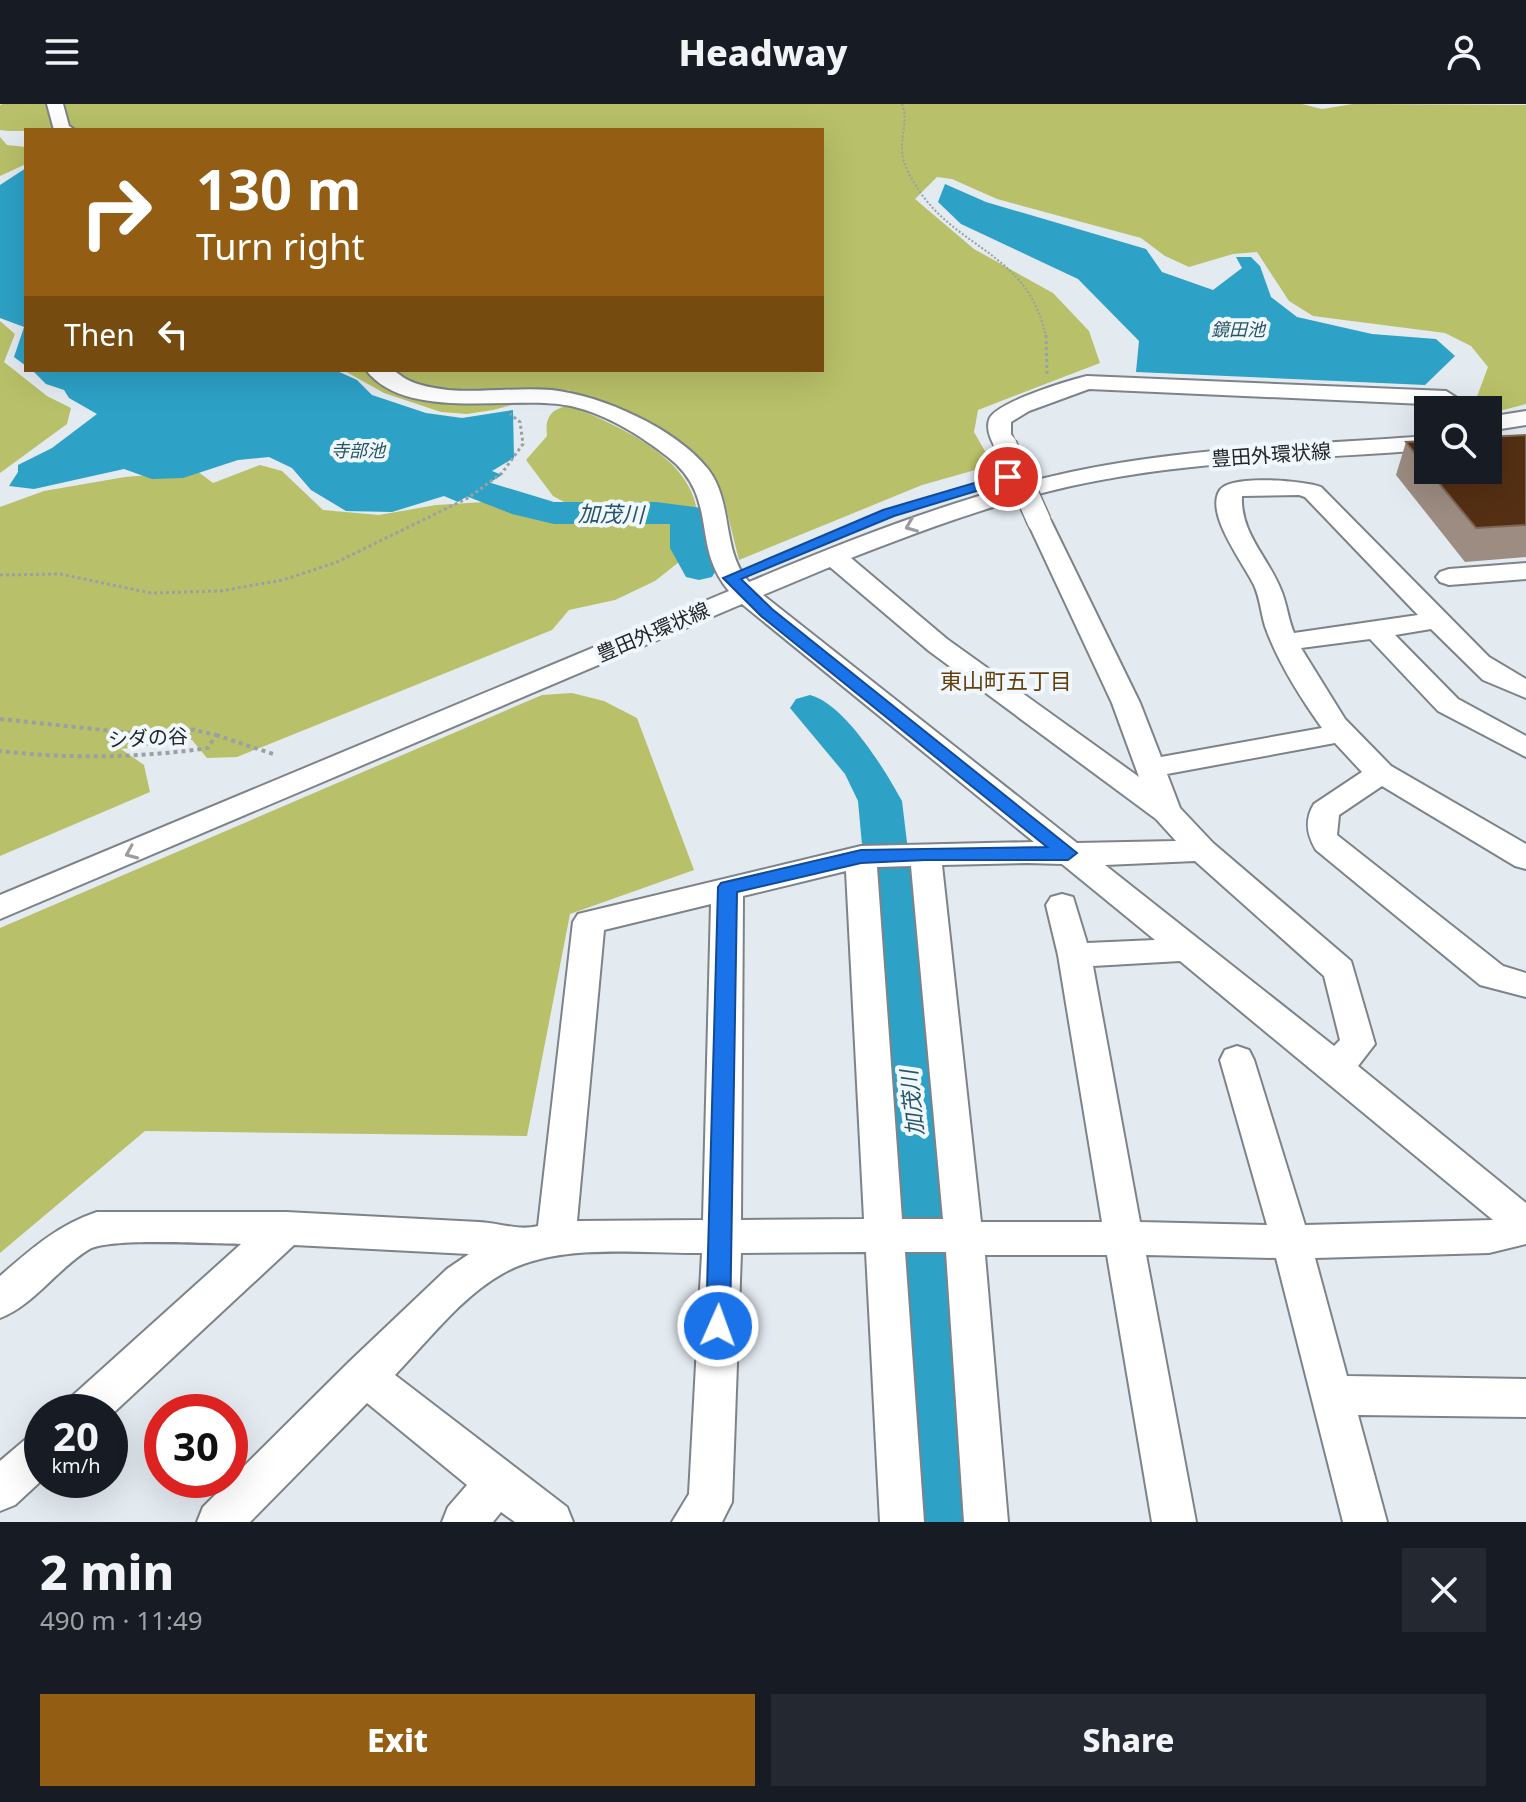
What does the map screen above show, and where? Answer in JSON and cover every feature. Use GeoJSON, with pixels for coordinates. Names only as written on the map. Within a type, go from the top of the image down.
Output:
{"type":"FeatureCollection","features":[{"type":"Feature","properties":{"kind":"street"},"geometry":{"type":"LineString","coordinates":[[55,104],[62,128]]}},
{"type":"Feature","properties":{"kind":"street"},"geometry":{"type":"LineString","coordinates":[[380,372],[407,388],[445,396],[558,398],[602,410],[691,464],[712,494],[722,559],[738,586],[1335,1067],[1526,1227]]}},
{"type":"Feature","properties":{"kind":"street"},"geometry":{"type":"LineString","coordinates":[[1167,812],[1104,653],[1000,434],[1000,419],[1044,397],[1087,382],[1414,397]]}},
{"type":"Feature","properties":{"kind":"street"},"geometry":{"type":"LineString","coordinates":[[1502,422],[1526,418]]}},
{"type":"Feature","properties":{"kind":"street","name":"豊田外環状線"},"geometry":{"type":"LineString","coordinates":[[0,908],[738,586],[889,513],[979,484],[1037,470],[1173,451],[1414,431]]}},
{"type":"Feature","properties":{"kind":"street"},"geometry":{"type":"LineString","coordinates":[[1502,436],[1526,433]]}},
{"type":"Feature","properties":{"kind":"street","name":"豊田外環状線"},"geometry":{"type":"LineString","coordinates":[[0,885],[679,602],[834,557],[927,519],[994,497],[1105,473],[1190,461],[1414,444]]}},
{"type":"Feature","properties":{"kind":"street"},"geometry":{"type":"LineString","coordinates":[[1522,683],[1486,668],[1313,492],[1301,488],[1238,489],[1230,492],[1229,520],[1269,591],[1285,642],[1298,668],[1361,757],[1381,773],[1526,858]]}},
{"type":"Feature","properties":{"kind":"street"},"geometry":{"type":"LineString","coordinates":[[834,557],[938,645],[1167,812],[1202,850],[1339,970],[1358,1044],[1335,1067]]}},
{"type":"Feature","properties":{"kind":"street"},"geometry":{"type":"LineString","coordinates":[[1449,577],[1526,571]]}},
{"type":"Feature","properties":{"kind":"street"},"geometry":{"type":"LineString","coordinates":[[1285,642],[1438,620]]}},
{"type":"Feature","properties":{"kind":"street"},"geometry":{"type":"LineString","coordinates":[[1376,630],[1448,705],[1526,748]]}},
{"type":"Feature","properties":{"kind":"street"},"geometry":{"type":"LineString","coordinates":[[1150,768],[1343,733]]}},
{"type":"Feature","properties":{"kind":"street"},"geometry":{"type":"LineString","coordinates":[[1381,773],[1325,811],[1322,835],[1327,843],[1492,976],[1526,985]]}},
{"type":"Feature","properties":{"kind":"street"},"geometry":{"type":"LineString","coordinates":[[538,1242],[589,922],[862,857],[924,853],[1108,855],[1202,850]]}},
{"type":"Feature","properties":{"kind":"street"},"geometry":{"type":"LineString","coordinates":[[924,853],[953,1237],[986,1522]]}},
{"type":"Feature","properties":{"kind":"street"},"geometry":{"type":"LineString","coordinates":[[862,857],[893,1236],[902,1522]]}},
{"type":"Feature","properties":{"kind":"street"},"geometry":{"type":"LineString","coordinates":[[694,1522],[710,1502],[722,1237],[727,887]]}},
{"type":"Feature","properties":{"kind":"street"},"geometry":{"type":"LineString","coordinates":[[1062,905],[1074,955],[1174,1522]]}},
{"type":"Feature","properties":{"kind":"street"},"geometry":{"type":"LineString","coordinates":[[1074,955],[1164,952],[1184,948]]}},
{"type":"Feature","properties":{"kind":"street"},"geometry":{"type":"LineString","coordinates":[[1237,1060],[1291,1242],[1365,1522]]}},
{"type":"Feature","properties":{"kind":"street"},"geometry":{"type":"LineString","coordinates":[[0,1300],[86,1230],[286,1228],[538,1242],[893,1236],[1291,1242],[1489,1237],[1526,1227]]}},
{"type":"Feature","properties":{"kind":"street"},"geometry":{"type":"LineString","coordinates":[[105,1394],[286,1228]]}},
{"type":"Feature","properties":{"kind":"street"},"geometry":{"type":"LineString","coordinates":[[219,1522],[461,1281],[488,1262],[538,1242]]}},
{"type":"Feature","properties":{"kind":"street"},"geometry":{"type":"LineString","coordinates":[[364,1375],[551,1522]]}},
{"type":"Feature","properties":{"kind":"street"},"geometry":{"type":"LineString","coordinates":[[1332,1395],[1526,1398]]}},
{"type":"Feature","properties":{"kind":"street"},"geometry":{"type":"LineString","coordinates":[[0,1490],[24,1468]]}},
{"type":"Feature","properties":{"kind":"street"},"geometry":{"type":"LineString","coordinates":[[464,1522],[498,1483]]}},
{"type":"Feature","properties":{"kind":"path"},"geometry":{"type":"LineString","coordinates":[[902,104],[907,128],[902,153],[928,202],[961,233],[1011,270],[1044,319],[1049,359],[1044,397]]}},
{"type":"Feature","properties":{"kind":"path"},"geometry":{"type":"LineString","coordinates":[[0,575],[60,574],[151,593],[220,591],[283,580],[337,562],[468,498],[502,473],[523,444],[520,422],[499,405],[502,397]]}},
{"type":"Feature","properties":{"kind":"path","name":"シダの谷"},"geometry":{"type":"LineString","coordinates":[[0,719],[151,735],[190,729],[216,735],[208,748],[163,755],[28,755],[0,751]]}},
{"type":"Feature","properties":{"kind":"path"},"geometry":{"type":"LineString","coordinates":[[216,735],[276,755]]}},
{"type":"Feature","properties":{"kind":"green space"},"geometry":{"type":"Polygon","coordinates":[[[3,104],[1302,104],[1322,109],[1353,104],[1526,105],[1526,404],[1502,410],[1502,396],[1477,396],[1488,367],[1471,346],[1445,333],[1313,316],[1289,301],[1257,252],[1233,254],[1189,267],[1165,256],[1141,238],[997,199],[952,179],[937,177],[915,199],[974,249],[1053,293],[1089,331],[1100,363],[978,410],[974,432],[993,465],[922,485],[739,560],[723,496],[712,477],[632,414],[568,390],[493,410],[467,414],[441,412],[384,393],[347,372],[824,372],[824,128],[0,130],[0,105],[3,104]]]}},
{"type":"Feature","properties":{"kind":"green space"},"geometry":{"type":"Polygon","coordinates":[[[0,137],[7,145],[24,147],[24,165],[0,176],[0,137]]]}},
{"type":"Feature","properties":{"kind":"green space"},"geometry":{"type":"Polygon","coordinates":[[[0,321],[15,334],[4,362],[47,396],[71,408],[67,424],[0,473],[0,321]]]}},
{"type":"Feature","properties":{"kind":"green space"},"geometry":{"type":"Polygon","coordinates":[[[569,405],[627,432],[665,457],[691,490],[697,510],[577,509],[553,496],[526,460],[547,436],[550,415],[569,405]]]}},
{"type":"Feature","properties":{"kind":"green space"},"geometry":{"type":"Polygon","coordinates":[[[260,465],[282,471],[323,510],[379,515],[436,505],[484,502],[548,518],[597,521],[682,519],[679,562],[655,581],[615,600],[569,610],[552,630],[237,757],[207,758],[192,740],[121,749],[144,765],[150,792],[0,856],[0,507],[44,491],[125,477],[197,471],[213,483],[260,465]]]}},
{"type":"Feature","properties":{"kind":"green space"},"geometry":{"type":"Polygon","coordinates":[[[572,693],[604,701],[637,718],[694,870],[570,914],[527,1136],[145,1131],[0,1253],[0,928],[542,695],[572,693]]]}},
{"type":"Feature","properties":{"kind":"water"},"geometry":{"type":"Polygon","coordinates":[[[24,169],[24,327],[0,318],[0,185],[24,169]]]}},
{"type":"Feature","properties":{"kind":"water","name":"鏡田池"},"geometry":{"type":"Polygon","coordinates":[[[945,184],[986,202],[1146,249],[1162,272],[1213,290],[1242,268],[1236,257],[1251,257],[1260,266],[1271,297],[1297,317],[1372,334],[1436,339],[1455,356],[1425,385],[1136,372],[1139,341],[1078,279],[961,224],[938,202],[945,184]]]}},
{"type":"Feature","properties":{"kind":"water"},"geometry":{"type":"Polygon","coordinates":[[[24,327],[24,364],[14,357],[24,327]]]}},
{"type":"Feature","properties":{"kind":"water","name":"寺部池"},"geometry":{"type":"Polygon","coordinates":[[[34,372],[339,372],[357,380],[372,395],[426,413],[462,418],[513,410],[514,458],[492,471],[502,475],[458,502],[444,496],[392,512],[346,511],[311,490],[292,468],[269,457],[238,460],[183,478],[152,479],[124,469],[34,489],[9,486],[18,472],[18,465],[52,448],[97,414],[69,398],[64,390],[46,384],[34,372]]]}},
{"type":"Feature","properties":{"kind":"building"},"geometry":{"type":"Polygon","coordinates":[[[1526,435],[1526,525],[1476,528],[1440,484],[1502,484],[1502,436],[1526,435]]]}},
{"type":"Feature","properties":{"kind":"building"},"geometry":{"type":"Polygon","coordinates":[[[1406,442],[1414,442],[1414,452],[1406,442]]]}},
{"type":"Feature","properties":{"kind":"waterway","name":"加茂川"},"geometry":{"type":"LineString","coordinates":[[478,489],[544,512],[690,515],[687,543],[699,569]]}},
{"type":"Feature","properties":{"kind":"waterway","name":"加茂川"},"geometry":{"type":"LineString","coordinates":[[810,708],[863,768],[880,801],[924,1216],[942,1522]]}},
{"type":"Feature","properties":{"kind":"district","name":"東山町五丁目"},"geometry":{"type":"Point","coordinates":[1006,681]}},
{"type":"Feature","properties":{"kind":"route"},"geometry":{"type":"LineString","coordinates":[[718,1326],[727,887],[861,857],[925,853],[1068,853],[767,613],[730,578],[889,513],[1008,477]]}}]}
